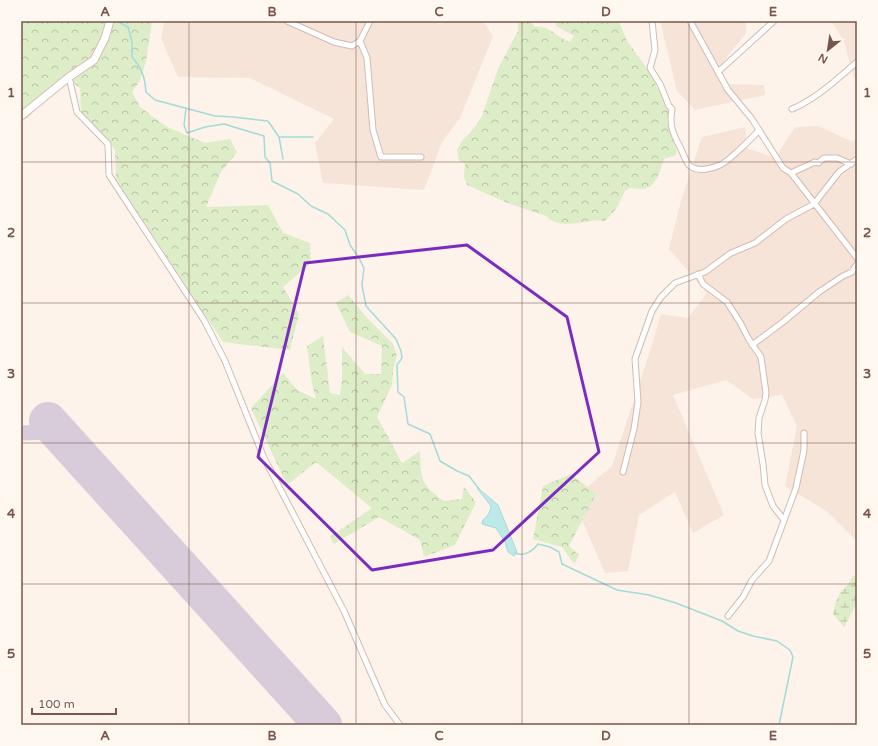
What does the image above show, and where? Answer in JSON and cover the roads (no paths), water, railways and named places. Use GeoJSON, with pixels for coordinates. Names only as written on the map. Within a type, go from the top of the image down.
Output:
{"type":"FeatureCollection","features":[{"type":"Feature","properties":{"kind":"street"},"geometry":{"type":"LineString","coordinates":[[287,21],[334,42],[352,46],[360,41],[370,21]]}},
{"type":"Feature","properties":{"kind":"street"},"geometry":{"type":"LineString","coordinates":[[652,21],[655,50],[650,68],[660,84],[669,106],[672,109],[670,120],[676,139],[689,166],[696,169],[706,169],[721,165],[759,130]]}},
{"type":"Feature","properties":{"kind":"street"},"geometry":{"type":"LineString","coordinates":[[690,21],[728,90],[752,119],[784,168],[790,173],[857,258]]}},
{"type":"Feature","properties":{"kind":"street"},"geometry":{"type":"LineString","coordinates":[[718,72],[774,21]]}},
{"type":"Feature","properties":{"kind":"street"},"geometry":{"type":"LineString","coordinates":[[21,116],[69,77],[94,60],[105,38],[110,23]]}},
{"type":"Feature","properties":{"kind":"street"},"geometry":{"type":"LineString","coordinates":[[360,41],[367,58],[373,130],[381,157],[420,157]]}},
{"type":"Feature","properties":{"kind":"street"},"geometry":{"type":"LineString","coordinates":[[792,109],[802,105],[857,62]]}},
{"type":"Feature","properties":{"kind":"street"},"geometry":{"type":"LineString","coordinates":[[69,77],[77,112],[108,144],[109,175],[204,320],[225,361],[264,458],[344,611],[385,705],[400,725]]}},
{"type":"Feature","properties":{"kind":"street"},"geometry":{"type":"LineString","coordinates":[[790,173],[815,162],[818,163],[824,158],[837,158],[851,164]]}},
{"type":"Feature","properties":{"kind":"street"},"geometry":{"type":"LineString","coordinates":[[623,472],[634,429],[638,402],[635,359],[652,311],[661,297],[675,283],[705,272],[731,253],[755,243],[786,219],[814,204],[839,172],[857,159]]}},
{"type":"Feature","properties":{"kind":"street"},"geometry":{"type":"LineString","coordinates":[[752,345],[819,292],[843,276],[852,272],[857,264]]}},
{"type":"Feature","properties":{"kind":"street"},"geometry":{"type":"LineString","coordinates":[[698,274],[703,284],[727,302],[752,345],[761,357],[765,387],[765,400],[758,433],[764,464],[765,485],[773,506],[784,520]]}},
{"type":"Feature","properties":{"kind":"street"},"geometry":{"type":"LineString","coordinates":[[728,616],[743,597],[752,580],[769,561],[796,488],[804,450],[804,433]]}},
{"type":"Feature","properties":{"kind":"water"},"geometry":{"type":"Polygon","coordinates":[[[478,488],[498,505],[517,552],[514,556],[508,552],[505,542],[496,528],[482,524],[491,506],[478,488]]]}},
{"type":"Feature","properties":{"kind":"waterway"},"geometry":{"type":"LineString","coordinates":[[117,21],[128,27],[132,42],[132,57],[142,73],[146,92],[155,100],[215,116],[268,121],[279,137],[283,159]]}},
{"type":"Feature","properties":{"kind":"waterway"},"geometry":{"type":"LineString","coordinates":[[186,108],[184,125],[187,133],[205,127],[224,124],[264,136],[265,157],[270,163],[272,181],[298,194],[311,206],[328,214],[345,230],[350,245],[364,268],[362,285],[366,306],[396,339],[401,351],[402,358],[397,365],[398,392],[404,397],[408,424],[430,434],[440,461],[469,476],[479,489]]}},
{"type":"Feature","properties":{"kind":"waterway"},"geometry":{"type":"LineString","coordinates":[[279,137],[313,137]]}},
{"type":"Feature","properties":{"kind":"waterway"},"geometry":{"type":"LineString","coordinates":[[515,553],[528,553],[538,544],[550,547],[559,552],[562,564],[617,590],[649,595],[676,603],[722,621],[738,631],[777,641],[790,650],[793,657],[779,725]]}}]}
